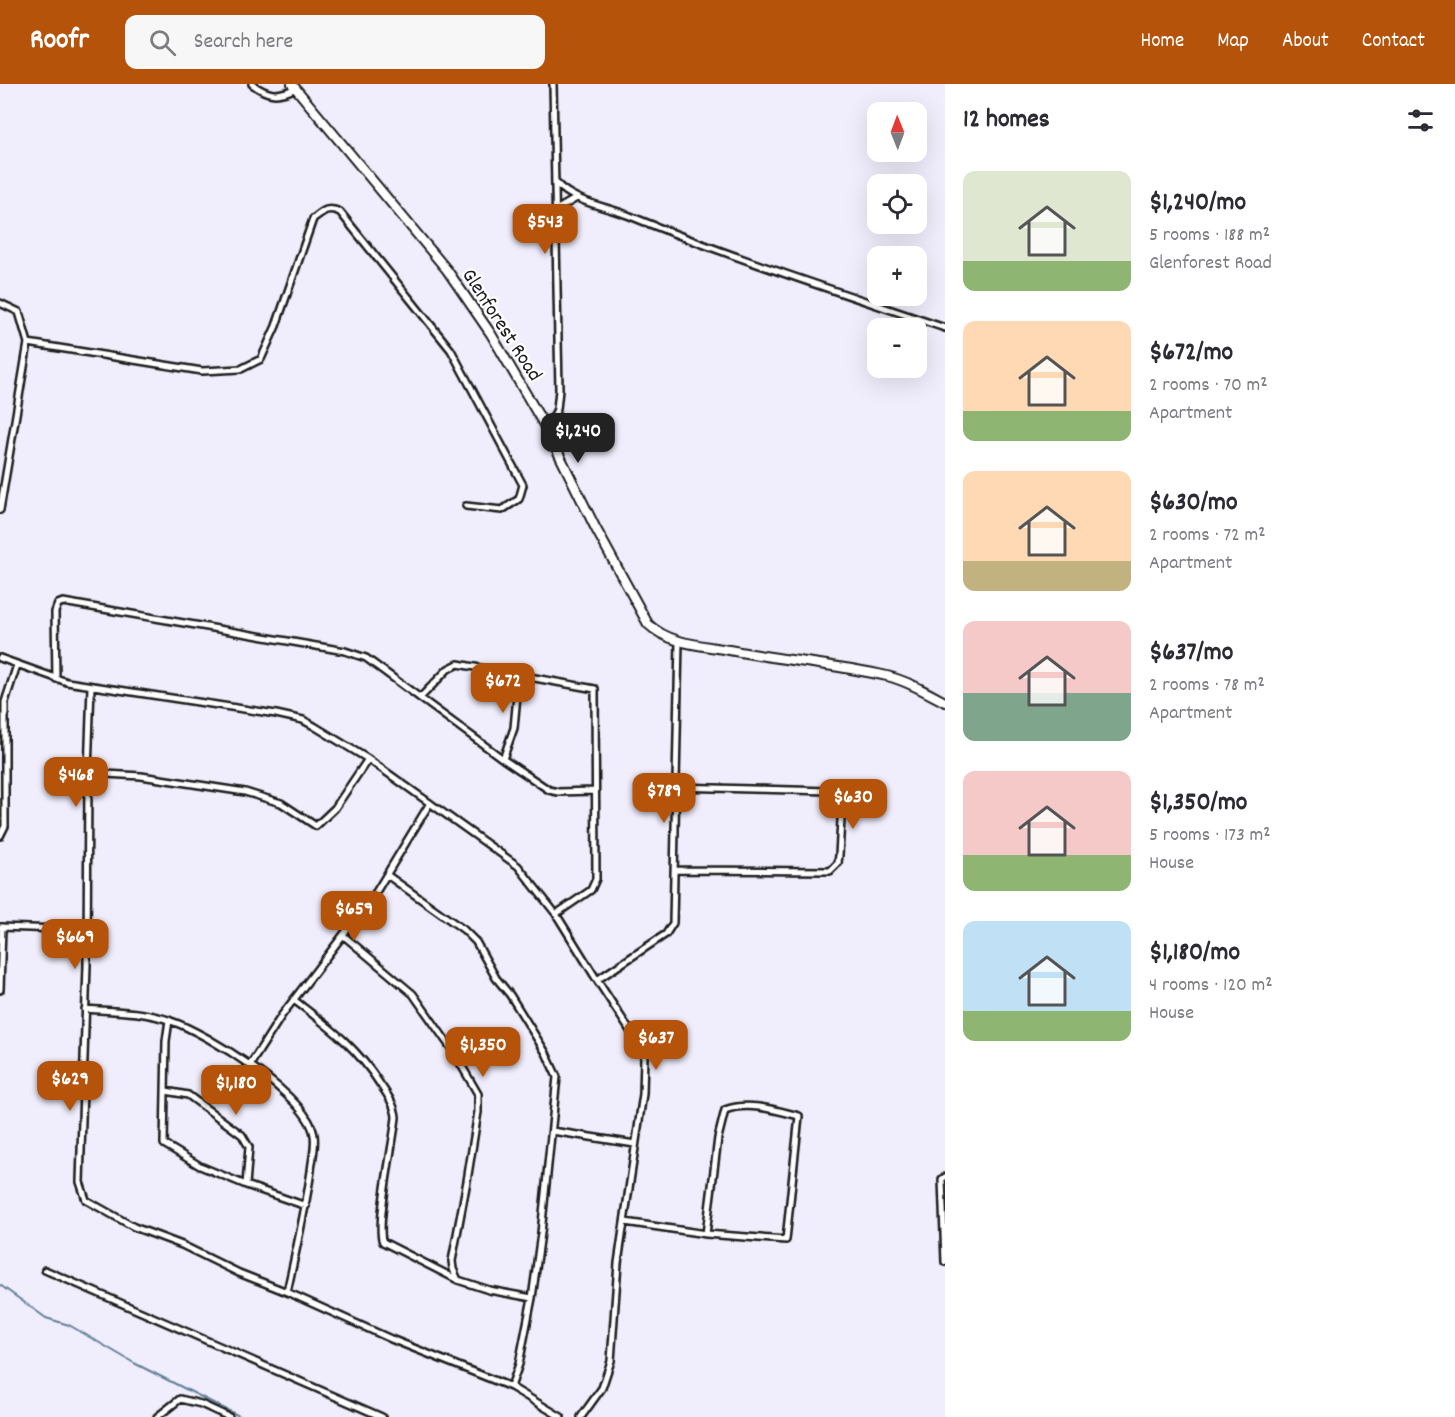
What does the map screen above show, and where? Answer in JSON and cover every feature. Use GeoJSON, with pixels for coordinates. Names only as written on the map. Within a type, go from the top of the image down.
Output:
{"type":"FeatureCollection","features":[{"type":"Feature","properties":{"kind":"street"},"geometry":{"type":"LineString","coordinates":[[252,84],[267,94],[276,95],[294,86]]}},
{"type":"Feature","properties":{"kind":"street"},"geometry":{"type":"LineString","coordinates":[[547,430],[558,409],[559,390],[553,84]]}},
{"type":"Feature","properties":{"kind":"street","name":"Glenforest Road"},"geometry":{"type":"LineString","coordinates":[[294,86],[460,287],[502,351],[547,430],[642,616],[654,630],[679,641],[887,676],[945,702]]}},
{"type":"Feature","properties":{"kind":"street"},"geometry":{"type":"LineString","coordinates":[[556,183],[575,199],[612,209],[713,249],[945,328]]}},
{"type":"Feature","properties":{"kind":"street"},"geometry":{"type":"LineString","coordinates":[[556,210],[575,199]]}},
{"type":"Feature","properties":{"kind":"street"},"geometry":{"type":"LineString","coordinates":[[28,343],[202,371],[241,369],[261,359],[276,326],[313,219],[325,209],[333,209],[340,212],[451,350],[523,485],[519,499],[502,510],[466,506]]}},
{"type":"Feature","properties":{"kind":"street"},"geometry":{"type":"LineString","coordinates":[[0,303],[19,312],[28,343],[0,510]]}},
{"type":"Feature","properties":{"kind":"street"},"geometry":{"type":"LineString","coordinates":[[56,679],[55,612],[58,604],[68,602],[353,652],[366,658],[502,759],[553,792],[594,791]]}},
{"type":"Feature","properties":{"kind":"street"},"geometry":{"type":"LineString","coordinates":[[597,980],[666,934],[674,919],[679,641]]}},
{"type":"Feature","properties":{"kind":"street"},"geometry":{"type":"LineString","coordinates":[[0,658],[56,679],[289,716],[314,726],[368,759],[518,866],[556,914],[640,1046],[644,1057],[643,1094],[618,1263],[611,1361],[602,1388],[581,1417]]}},
{"type":"Feature","properties":{"kind":"street"},"geometry":{"type":"LineString","coordinates":[[420,698],[454,665],[461,664],[595,689],[595,883],[591,890],[556,914]]}},
{"type":"Feature","properties":{"kind":"street"},"geometry":{"type":"LineString","coordinates":[[0,836],[5,826],[5,702],[16,665]]}},
{"type":"Feature","properties":{"kind":"street"},"geometry":{"type":"LineString","coordinates":[[502,759],[514,728],[519,674]]}},
{"type":"Feature","properties":{"kind":"street"},"geometry":{"type":"LineString","coordinates":[[91,686],[80,1182],[86,1200],[134,1227],[392,1339],[511,1387],[561,1417]]}},
{"type":"Feature","properties":{"kind":"street"},"geometry":{"type":"LineString","coordinates":[[88,773],[141,776],[245,792],[281,802],[316,826],[331,812],[368,759]]}},
{"type":"Feature","properties":{"kind":"street"},"geometry":{"type":"LineString","coordinates":[[675,787],[829,791],[841,796],[842,802],[840,855],[838,863],[830,871],[675,870]]}},
{"type":"Feature","properties":{"kind":"street"},"geometry":{"type":"LineString","coordinates":[[250,1065],[294,1000],[344,936],[387,875],[430,803]]}},
{"type":"Feature","properties":{"kind":"street"},"geometry":{"type":"LineString","coordinates":[[387,875],[464,930],[480,947],[496,978],[510,995],[558,1077],[532,1298],[519,1364],[511,1387]]}},
{"type":"Feature","properties":{"kind":"street"},"geometry":{"type":"LineString","coordinates":[[0,990],[1,927],[87,930]]}},
{"type":"Feature","properties":{"kind":"street"},"geometry":{"type":"LineString","coordinates":[[344,936],[414,994],[478,1094],[478,1112],[452,1261],[458,1280]]}},
{"type":"Feature","properties":{"kind":"street"},"geometry":{"type":"LineString","coordinates":[[294,1000],[343,1038],[362,1057],[394,1107],[395,1133],[383,1199],[381,1239],[386,1245],[458,1280],[489,1290],[532,1298]]}},
{"type":"Feature","properties":{"kind":"street"},"geometry":{"type":"LineString","coordinates":[[85,1009],[147,1014],[169,1020],[210,1039],[250,1065],[307,1117],[314,1135],[314,1151],[306,1206],[287,1292]]}},
{"type":"Feature","properties":{"kind":"street"},"geometry":{"type":"LineString","coordinates":[[169,1020],[166,1041],[164,1144],[200,1166],[306,1206]]}},
{"type":"Feature","properties":{"kind":"street"},"geometry":{"type":"LineString","coordinates":[[166,1091],[188,1095],[242,1135],[249,1147],[246,1185]]}},
{"type":"Feature","properties":{"kind":"street"},"geometry":{"type":"LineString","coordinates":[[625,1222],[706,1234],[786,1240],[799,1116],[765,1108],[735,1106],[726,1110],[718,1138],[706,1234]]}},
{"type":"Feature","properties":{"kind":"street"},"geometry":{"type":"LineString","coordinates":[[552,1131],[635,1144]]}},
{"type":"Feature","properties":{"kind":"street"},"geometry":{"type":"LineString","coordinates":[[945,1178],[942,1179],[945,1262]]}},
{"type":"Feature","properties":{"kind":"street"},"geometry":{"type":"LineString","coordinates":[[45,1269],[382,1417]]}},
{"type":"Feature","properties":{"kind":"street"},"geometry":{"type":"LineString","coordinates":[[157,1417],[180,1399],[201,1404],[229,1417]]}},
{"type":"Feature","properties":{"kind":"waterway"},"geometry":{"type":"LineString","coordinates":[[0,1285],[46,1318],[69,1325],[134,1363],[241,1417]]}}]}
